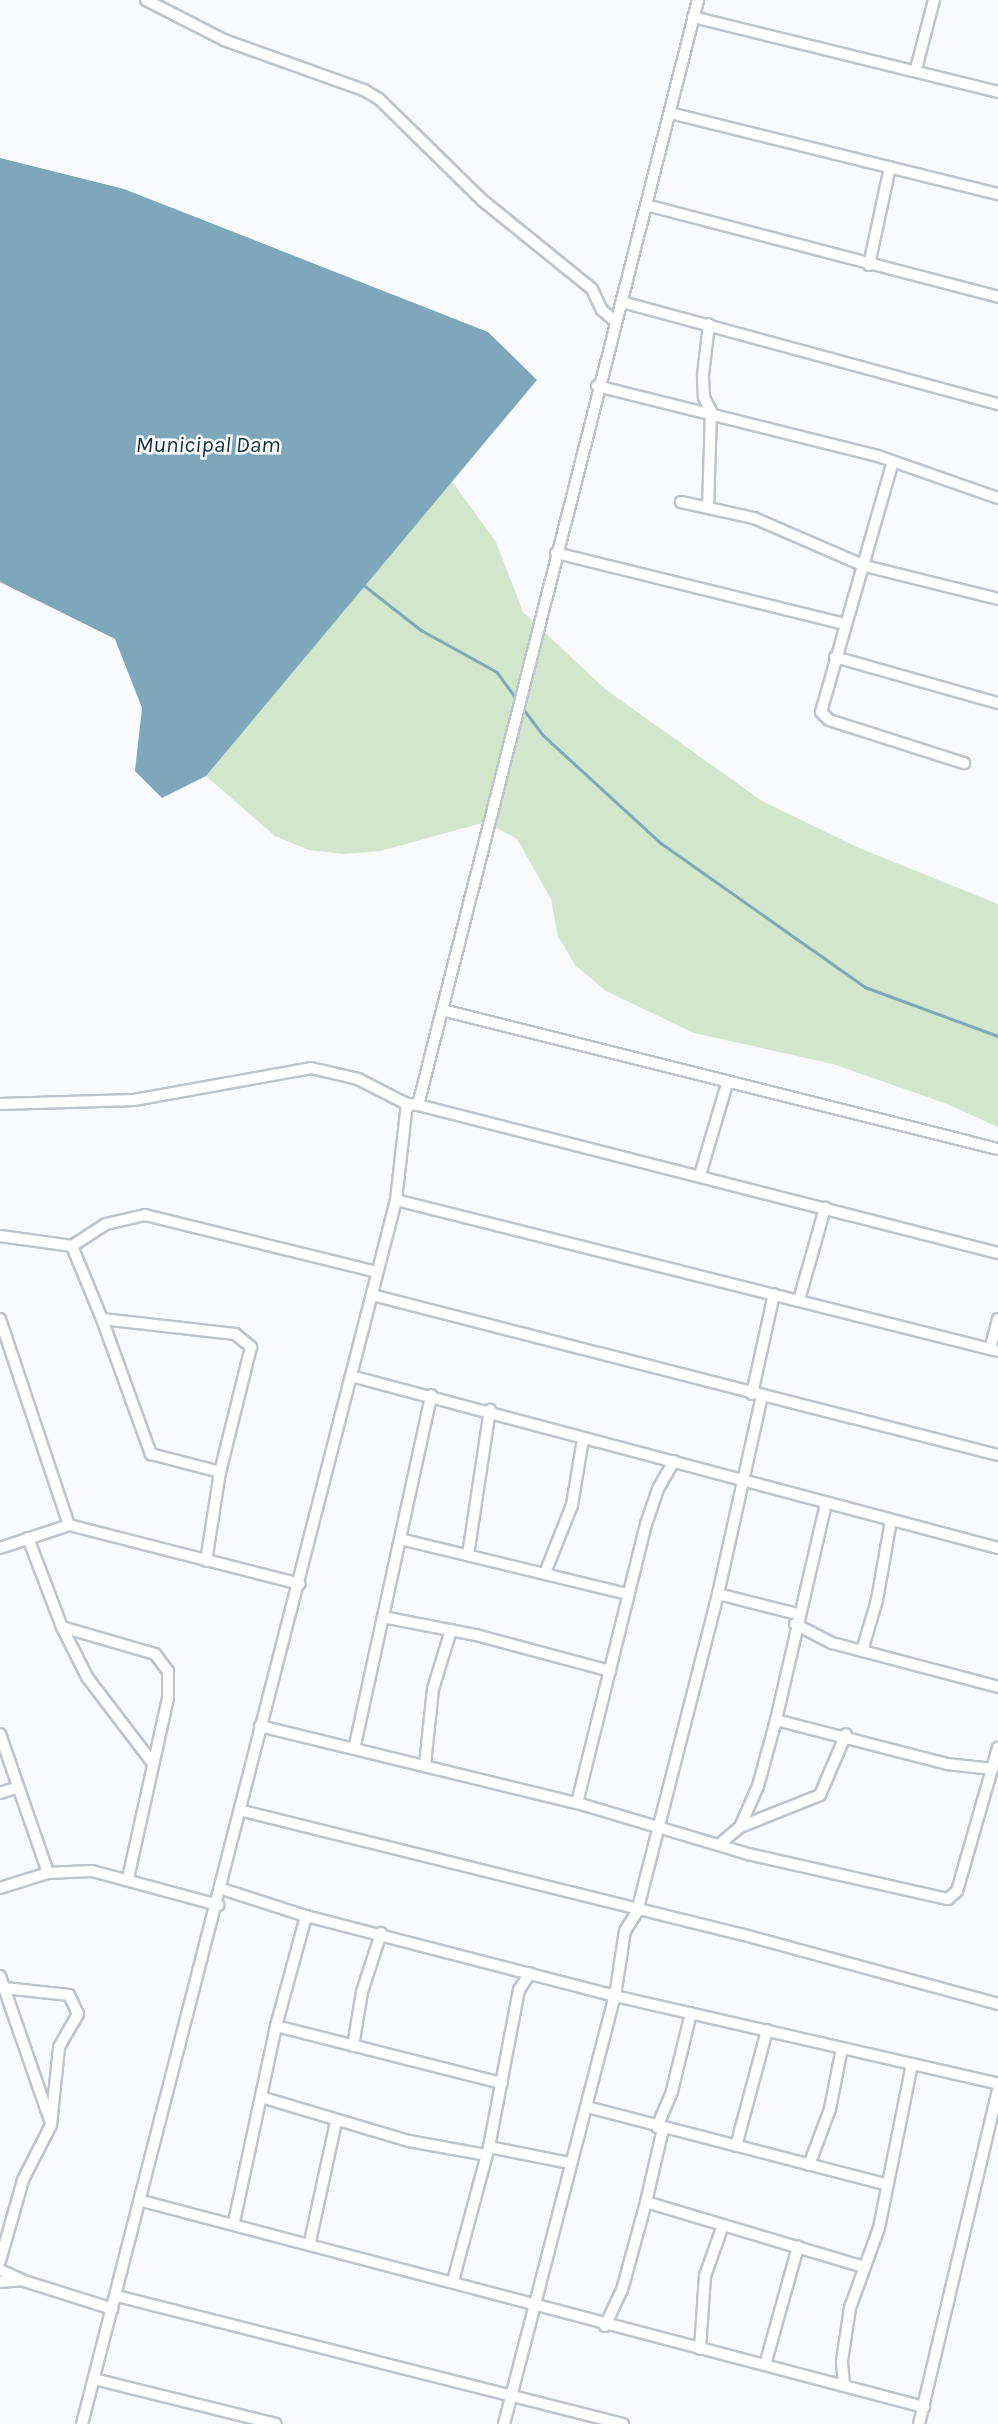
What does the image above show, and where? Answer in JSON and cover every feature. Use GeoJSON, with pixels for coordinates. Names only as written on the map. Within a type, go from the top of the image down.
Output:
{"type":"FeatureCollection","features":[{"type":"Feature","properties":{"kind":"street"},"geometry":{"type":"LineString","coordinates":[[146,0],[224,40],[364,90],[379,99],[482,200],[592,289],[602,310],[616,322]]}},
{"type":"Feature","properties":{"kind":"street"},"geometry":{"type":"LineString","coordinates":[[82,2424],[243,1811],[260,1726],[300,1584],[396,1200],[413,1105],[442,1010],[597,386],[622,302],[698,0]]}},
{"type":"Feature","properties":{"kind":"street"},"geometry":{"type":"LineString","coordinates":[[916,69],[934,0]]}},
{"type":"Feature","properties":{"kind":"street"},"geometry":{"type":"LineString","coordinates":[[693,17],[916,69],[998,92]]}},
{"type":"Feature","properties":{"kind":"street"},"geometry":{"type":"LineString","coordinates":[[670,113],[998,194]]}},
{"type":"Feature","properties":{"kind":"street"},"geometry":{"type":"LineString","coordinates":[[869,265],[890,167]]}},
{"type":"Feature","properties":{"kind":"street"},"geometry":{"type":"LineString","coordinates":[[646,205],[998,297]]}},
{"type":"Feature","properties":{"kind":"street"},"geometry":{"type":"LineString","coordinates":[[622,302],[998,404]]}},
{"type":"Feature","properties":{"kind":"street"},"geometry":{"type":"LineString","coordinates":[[709,324],[703,374],[704,397],[711,411],[709,508]]}},
{"type":"Feature","properties":{"kind":"street"},"geometry":{"type":"LineString","coordinates":[[597,386],[711,411],[893,461],[998,498]]}},
{"type":"Feature","properties":{"kind":"street"},"geometry":{"type":"LineString","coordinates":[[893,461],[865,566],[820,708],[823,716],[964,763]]}},
{"type":"Feature","properties":{"kind":"street"},"geometry":{"type":"LineString","coordinates":[[681,502],[754,518],[865,566],[998,599]]}},
{"type":"Feature","properties":{"kind":"street"},"geometry":{"type":"LineString","coordinates":[[556,553],[845,624]]}},
{"type":"Feature","properties":{"kind":"street"},"geometry":{"type":"LineString","coordinates":[[835,657],[998,703]]}},
{"type":"Feature","properties":{"kind":"street"},"geometry":{"type":"LineString","coordinates":[[442,1010],[727,1084],[998,1149]]}},
{"type":"Feature","properties":{"kind":"street"},"geometry":{"type":"LineString","coordinates":[[0,1104],[134,1100],[311,1068],[358,1079],[413,1105],[700,1175],[998,1253]]}},
{"type":"Feature","properties":{"kind":"street"},"geometry":{"type":"LineString","coordinates":[[700,1175],[727,1084]]}},
{"type":"Feature","properties":{"kind":"street"},"geometry":{"type":"LineString","coordinates":[[396,1200],[994,1350],[998,1320]]}},
{"type":"Feature","properties":{"kind":"street"},"geometry":{"type":"LineString","coordinates":[[799,1300],[825,1208]]}},
{"type":"Feature","properties":{"kind":"street"},"geometry":{"type":"LineString","coordinates":[[0,1237],[72,1246],[106,1224],[145,1215],[377,1272]]}},
{"type":"Feature","properties":{"kind":"street"},"geometry":{"type":"LineString","coordinates":[[72,1246],[102,1319],[151,1454],[220,1472]]}},
{"type":"Feature","properties":{"kind":"street"},"geometry":{"type":"LineString","coordinates":[[504,2424],[537,2307],[570,2163],[615,1996],[625,1931],[637,1912],[718,1594],[744,1484],[774,1294]]}},
{"type":"Feature","properties":{"kind":"street"},"geometry":{"type":"LineString","coordinates":[[372,1295],[998,1455]]}},
{"type":"Feature","properties":{"kind":"street"},"geometry":{"type":"LineString","coordinates":[[0,1319],[69,1525]]}},
{"type":"Feature","properties":{"kind":"street"},"geometry":{"type":"LineString","coordinates":[[102,1319],[235,1334],[249,1343],[250,1353],[220,1472],[206,1560]]}},
{"type":"Feature","properties":{"kind":"street"},"geometry":{"type":"LineString","coordinates":[[351,1376],[490,1410],[583,1438],[674,1461],[744,1484],[998,1548]]}},
{"type":"Feature","properties":{"kind":"street"},"geometry":{"type":"LineString","coordinates":[[355,1745],[431,1395]]}},
{"type":"Feature","properties":{"kind":"street"},"geometry":{"type":"LineString","coordinates":[[468,1555],[490,1410]]}},
{"type":"Feature","properties":{"kind":"street"},"geometry":{"type":"LineString","coordinates":[[545,1573],[572,1505],[583,1438]]}},
{"type":"Feature","properties":{"kind":"street"},"geometry":{"type":"LineString","coordinates":[[577,1803],[628,1594],[659,1487],[674,1461]]}},
{"type":"Feature","properties":{"kind":"street"},"geometry":{"type":"LineString","coordinates":[[740,1827],[758,1786],[776,1720],[796,1619],[826,1504]]}},
{"type":"Feature","properties":{"kind":"street"},"geometry":{"type":"LineString","coordinates":[[862,1651],[877,1600],[891,1521]]}},
{"type":"Feature","properties":{"kind":"street"},"geometry":{"type":"LineString","coordinates":[[0,1548],[69,1525],[300,1584]]}},
{"type":"Feature","properties":{"kind":"street"},"geometry":{"type":"LineString","coordinates":[[29,1538],[62,1627],[87,1677],[151,1761]]}},
{"type":"Feature","properties":{"kind":"street"},"geometry":{"type":"LineString","coordinates":[[400,1539],[628,1594]]}},
{"type":"Feature","properties":{"kind":"street"},"geometry":{"type":"LineString","coordinates":[[718,1594],[796,1619],[862,1651],[998,1687]]}},
{"type":"Feature","properties":{"kind":"street"},"geometry":{"type":"LineString","coordinates":[[383,1617],[451,1630],[610,1671]]}},
{"type":"Feature","properties":{"kind":"street"},"geometry":{"type":"LineString","coordinates":[[62,1627],[163,1659],[168,1698],[151,1761],[128,1879]]}},
{"type":"Feature","properties":{"kind":"street"},"geometry":{"type":"LineString","coordinates":[[425,1763],[433,1689],[451,1630]]}},
{"type":"Feature","properties":{"kind":"street"},"geometry":{"type":"LineString","coordinates":[[776,1720],[846,1734],[947,1764],[993,1769]]}},
{"type":"Feature","properties":{"kind":"street"},"geometry":{"type":"LineString","coordinates":[[260,1726],[355,1745],[425,1763],[659,1825],[748,1854],[948,1899],[957,1891],[998,1748]]}},
{"type":"Feature","properties":{"kind":"street"},"geometry":{"type":"LineString","coordinates":[[0,1734],[48,1873]]}},
{"type":"Feature","properties":{"kind":"street"},"geometry":{"type":"LineString","coordinates":[[721,1843],[740,1827],[821,1795],[846,1734]]}},
{"type":"Feature","properties":{"kind":"street"},"geometry":{"type":"LineString","coordinates":[[0,1793],[18,1787]]}},
{"type":"Feature","properties":{"kind":"street"},"geometry":{"type":"LineString","coordinates":[[243,1811],[637,1912],[748,1936],[998,2004]]}},
{"type":"Feature","properties":{"kind":"street"},"geometry":{"type":"LineString","coordinates":[[0,1888],[48,1873],[92,1871],[218,1905]]}},
{"type":"Feature","properties":{"kind":"street"},"geometry":{"type":"LineString","coordinates":[[222,1889],[306,1916],[615,1996],[998,2084]]}},
{"type":"Feature","properties":{"kind":"street"},"geometry":{"type":"LineString","coordinates":[[234,2222],[276,2026],[306,1916]]}},
{"type":"Feature","properties":{"kind":"street"},"geometry":{"type":"LineString","coordinates":[[353,2046],[362,1992],[381,1934]]}},
{"type":"Feature","properties":{"kind":"street"},"geometry":{"type":"LineString","coordinates":[[453,2281],[488,2151],[519,1990],[530,1973]]}},
{"type":"Feature","properties":{"kind":"street"},"geometry":{"type":"LineString","coordinates":[[0,1976],[51,2125]]}},
{"type":"Feature","properties":{"kind":"street"},"geometry":{"type":"LineString","coordinates":[[0,2261],[23,2180],[51,2125],[59,2047],[78,2014],[77,2004],[69,1995],[4,1988]]}},
{"type":"Feature","properties":{"kind":"street"},"geometry":{"type":"LineString","coordinates":[[605,2326],[622,2290],[646,2202],[660,2128],[691,2013]]}},
{"type":"Feature","properties":{"kind":"street"},"geometry":{"type":"LineString","coordinates":[[276,2026],[502,2083]]}},
{"type":"Feature","properties":{"kind":"street"},"geometry":{"type":"LineString","coordinates":[[736,2146],[767,2030]]}},
{"type":"Feature","properties":{"kind":"street"},"geometry":{"type":"LineString","coordinates":[[809,2165],[830,2109],[842,2048]]}},
{"type":"Feature","properties":{"kind":"street"},"geometry":{"type":"LineString","coordinates":[[844,2385],[846,2330],[878,2228],[912,2064]]}},
{"type":"Feature","properties":{"kind":"street"},"geometry":{"type":"LineString","coordinates":[[919,2424],[998,2090]]}},
{"type":"Feature","properties":{"kind":"street"},"geometry":{"type":"LineString","coordinates":[[261,2097],[336,2122],[488,2151],[570,2163]]}},
{"type":"Feature","properties":{"kind":"street"},"geometry":{"type":"LineString","coordinates":[[587,2107],[885,2184]]}},
{"type":"Feature","properties":{"kind":"street"},"geometry":{"type":"LineString","coordinates":[[310,2242],[336,2122]]}},
{"type":"Feature","properties":{"kind":"street"},"geometry":{"type":"LineString","coordinates":[[142,2201],[310,2242],[605,2326],[924,2407]]}},
{"type":"Feature","properties":{"kind":"street"},"geometry":{"type":"LineString","coordinates":[[646,2202],[864,2267]]}},
{"type":"Feature","properties":{"kind":"street"},"geometry":{"type":"LineString","coordinates":[[700,2349],[705,2276],[723,2225]]}},
{"type":"Feature","properties":{"kind":"street"},"geometry":{"type":"LineString","coordinates":[[765,2365],[798,2247]]}},
{"type":"Feature","properties":{"kind":"street"},"geometry":{"type":"LineString","coordinates":[[0,2270],[21,2280],[113,2309]]}},
{"type":"Feature","properties":{"kind":"street"},"geometry":{"type":"LineString","coordinates":[[0,2283],[21,2280]]}},
{"type":"Feature","properties":{"kind":"street"},"geometry":{"type":"LineString","coordinates":[[117,2296],[512,2395],[605,2422],[623,2424]]}},
{"type":"Feature","properties":{"kind":"street"},"geometry":{"type":"LineString","coordinates":[[94,2379],[276,2424]]}},
{"type":"Feature","properties":{"kind":"green space"},"geometry":{"type":"Polygon","coordinates":[[[451,480],[496,542],[523,612],[605,689],[762,801],[859,848],[998,904],[998,1127],[947,1104],[833,1064],[694,1033],[606,991],[575,965],[558,936],[551,899],[517,839],[486,822],[380,851],[345,854],[309,850],[275,836],[206,776],[451,480]]]}},
{"type":"Feature","properties":{"kind":"water","name":"Municipal Dam"},"geometry":{"type":"Polygon","coordinates":[[[0,158],[124,189],[488,332],[537,380],[206,776],[162,798],[135,771],[142,708],[115,639],[0,582],[0,158]]]}},
{"type":"Feature","properties":{"kind":"waterway"},"geometry":{"type":"LineString","coordinates":[[360,582],[421,630],[497,672],[516,698]]}},
{"type":"Feature","properties":{"kind":"waterway"},"geometry":{"type":"LineString","coordinates":[[522,707],[543,735],[661,843],[865,987],[998,1036]]}}]}
